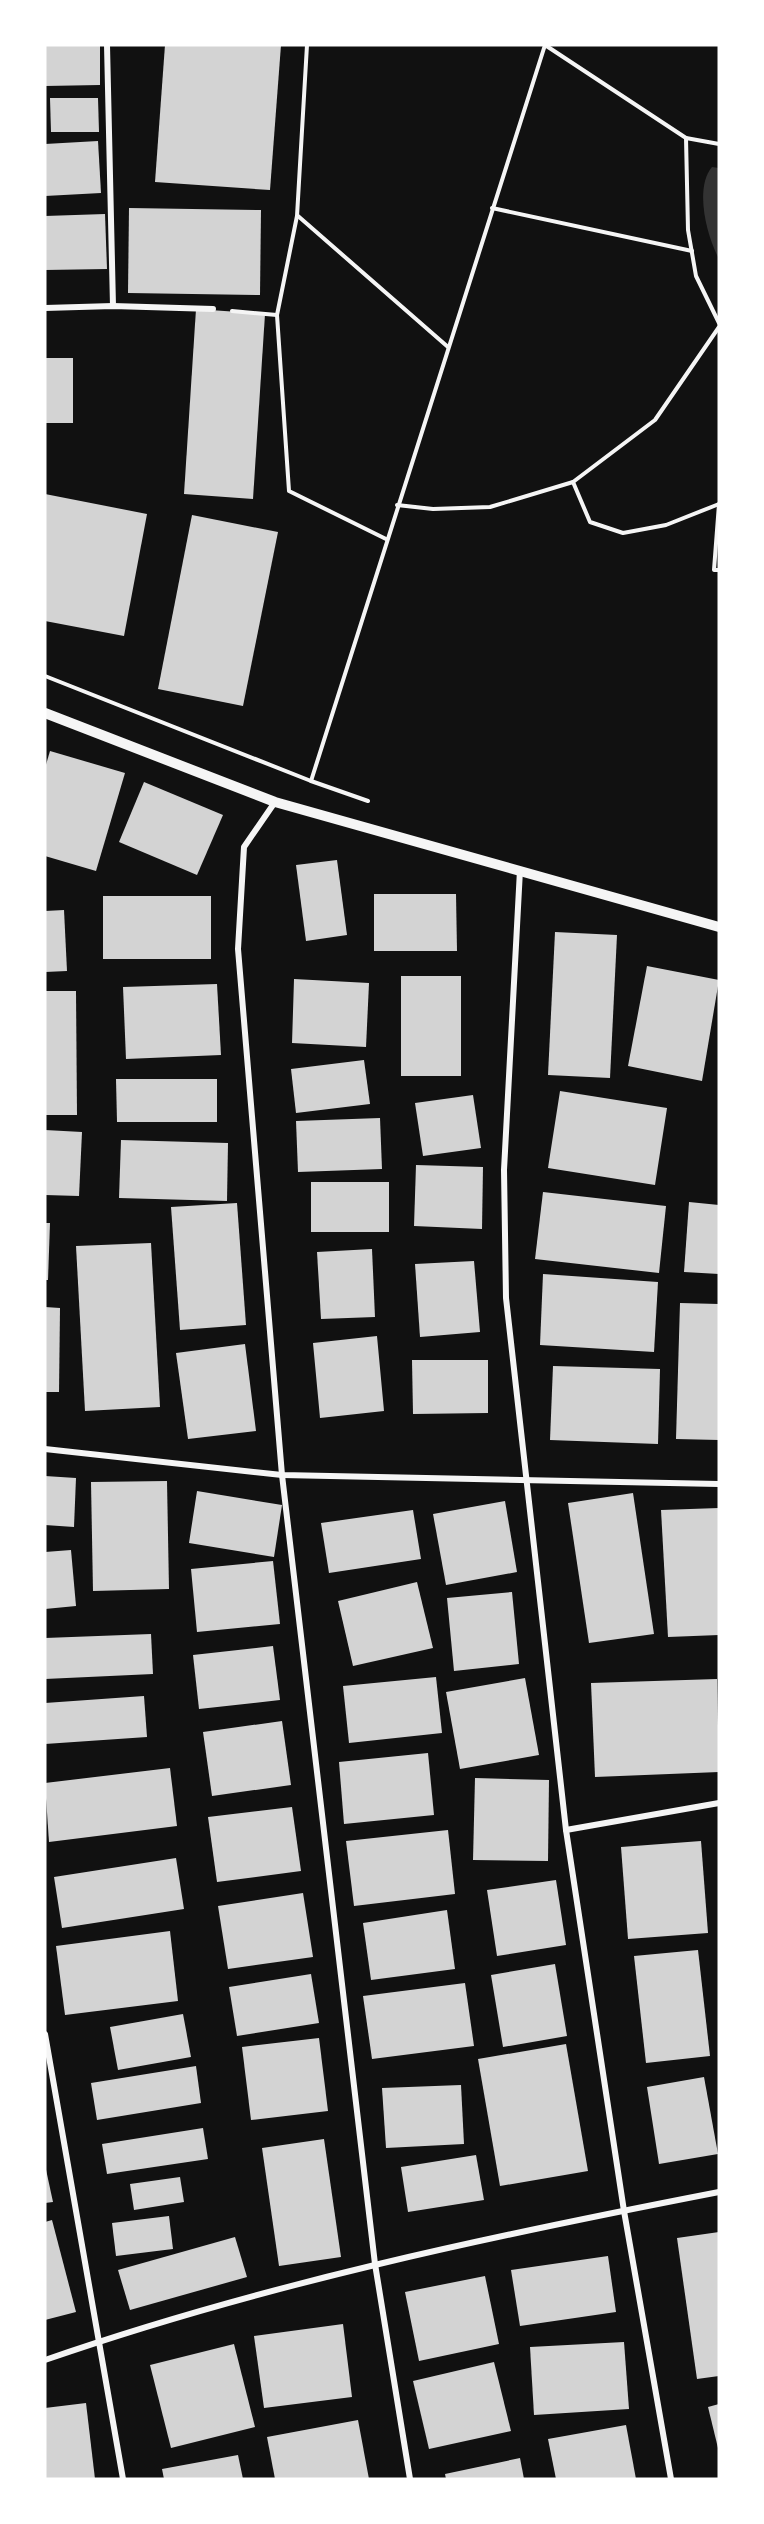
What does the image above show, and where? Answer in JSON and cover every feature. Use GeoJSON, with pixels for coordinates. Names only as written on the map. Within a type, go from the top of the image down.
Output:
{"type":"FeatureCollection","features":[{"type":"Feature","properties":{"kind":"street"},"geometry":{"type":"LineString","coordinates":[[106,45],[113,306]]}},
{"type":"Feature","properties":{"kind":"street"},"geometry":{"type":"LineString","coordinates":[[45,308],[113,306],[213,309]]}},
{"type":"Feature","properties":{"kind":"street"},"geometry":{"type":"LineString","coordinates":[[45,713],[275,802],[719,927]]}},
{"type":"Feature","properties":{"kind":"street"},"geometry":{"type":"LineString","coordinates":[[275,802],[244,847],[238,949],[282,1475],[375,2264],[410,2479]]}},
{"type":"Feature","properties":{"kind":"street"},"geometry":{"type":"LineString","coordinates":[[520,870],[503,1215],[506,1298],[566,1830],[624,2211],[671,2479]]}},
{"type":"Feature","properties":{"kind":"street"},"geometry":{"type":"LineString","coordinates":[[45,1449],[282,1475],[719,1484]]}},
{"type":"Feature","properties":{"kind":"street"},"geometry":{"type":"LineString","coordinates":[[566,1830],[719,1803]]}},
{"type":"Feature","properties":{"kind":"street"},"geometry":{"type":"LineString","coordinates":[[45,2034],[123,2479]]}},
{"type":"Feature","properties":{"kind":"street"},"geometry":{"type":"LineString","coordinates":[[45,2360],[100,2340],[375,2264],[719,2192]]}},
{"type":"Feature","properties":{"kind":"path"},"geometry":{"type":"LineString","coordinates":[[307,45],[297,216],[277,315],[289,491],[386,539]]}},
{"type":"Feature","properties":{"kind":"path"},"geometry":{"type":"LineString","coordinates":[[311,781],[544,45],[686,138],[719,144]]}},
{"type":"Feature","properties":{"kind":"path"},"geometry":{"type":"LineString","coordinates":[[397,505],[433,509],[490,507],[573,482],[655,420],[719,325],[696,276],[688,230],[686,138]]}},
{"type":"Feature","properties":{"kind":"path"},"geometry":{"type":"LineString","coordinates":[[492,208],[692,250]]}},
{"type":"Feature","properties":{"kind":"path"},"geometry":{"type":"LineString","coordinates":[[297,216],[448,347]]}},
{"type":"Feature","properties":{"kind":"path"},"geometry":{"type":"LineString","coordinates":[[213,309],[277,315]]}},
{"type":"Feature","properties":{"kind":"path"},"geometry":{"type":"LineString","coordinates":[[573,482],[590,522],[623,533],[666,525],[719,504],[714,570],[719,570]]}},
{"type":"Feature","properties":{"kind":"path"},"geometry":{"type":"LineString","coordinates":[[45,676],[311,781],[378,804]]}},
{"type":"Feature","properties":{"kind":"shaded area"},"geometry":{"type":"Polygon","coordinates":[[[712,167],[719,168],[719,259],[710,238],[703,200],[707,176],[712,167]]]}},
{"type":"Feature","properties":{"kind":"building"},"geometry":{"type":"Polygon","coordinates":[[[45,45],[100,45],[100,85],[45,86],[45,45]]]}},
{"type":"Feature","properties":{"kind":"building"},"geometry":{"type":"Polygon","coordinates":[[[165,45],[281,45],[270,190],[155,182],[165,45]]]}},
{"type":"Feature","properties":{"kind":"building"},"geometry":{"type":"Polygon","coordinates":[[[50,98],[98,98],[99,132],[51,132],[50,98]]]}},
{"type":"Feature","properties":{"kind":"building"},"geometry":{"type":"Polygon","coordinates":[[[98,141],[101,193],[45,196],[45,144],[98,141]]]}},
{"type":"Feature","properties":{"kind":"building"},"geometry":{"type":"Polygon","coordinates":[[[129,208],[261,210],[260,295],[128,293],[129,208]]]}},
{"type":"Feature","properties":{"kind":"building"},"geometry":{"type":"Polygon","coordinates":[[[105,214],[107,269],[45,270],[45,216],[105,214]]]}},
{"type":"Feature","properties":{"kind":"building"},"geometry":{"type":"Polygon","coordinates":[[[196,309],[265,314],[253,499],[184,494],[196,309]]]}},
{"type":"Feature","properties":{"kind":"building"},"geometry":{"type":"Polygon","coordinates":[[[45,358],[73,358],[73,423],[45,423],[45,358]]]}},
{"type":"Feature","properties":{"kind":"building"},"geometry":{"type":"Polygon","coordinates":[[[45,494],[147,514],[124,636],[45,621],[45,494]]]}},
{"type":"Feature","properties":{"kind":"building"},"geometry":{"type":"Polygon","coordinates":[[[192,515],[278,532],[243,706],[158,689],[192,515]]]}},
{"type":"Feature","properties":{"kind":"building"},"geometry":{"type":"Polygon","coordinates":[[[50,751],[125,773],[96,871],[45,856],[45,768],[50,751]]]}},
{"type":"Feature","properties":{"kind":"building"},"geometry":{"type":"Polygon","coordinates":[[[144,782],[223,815],[197,875],[119,842],[144,782]]]}},
{"type":"Feature","properties":{"kind":"building"},"geometry":{"type":"Polygon","coordinates":[[[337,860],[347,935],[306,941],[296,865],[337,860]]]}},
{"type":"Feature","properties":{"kind":"building"},"geometry":{"type":"Polygon","coordinates":[[[374,894],[456,894],[457,951],[374,951],[374,894]]]}},
{"type":"Feature","properties":{"kind":"building"},"geometry":{"type":"Polygon","coordinates":[[[103,896],[211,896],[211,959],[103,959],[103,896]]]}},
{"type":"Feature","properties":{"kind":"building"},"geometry":{"type":"Polygon","coordinates":[[[64,910],[67,971],[45,972],[45,911],[64,910]]]}},
{"type":"Feature","properties":{"kind":"building"},"geometry":{"type":"Polygon","coordinates":[[[555,932],[617,935],[610,1078],[548,1075],[555,932]]]}},
{"type":"Feature","properties":{"kind":"building"},"geometry":{"type":"Polygon","coordinates":[[[647,966],[719,980],[702,1081],[628,1066],[647,966]]]}},
{"type":"Feature","properties":{"kind":"building"},"geometry":{"type":"Polygon","coordinates":[[[401,976],[461,976],[461,1076],[401,1076],[401,976]]]}},
{"type":"Feature","properties":{"kind":"building"},"geometry":{"type":"Polygon","coordinates":[[[294,979],[369,983],[366,1047],[292,1043],[294,979]]]}},
{"type":"Feature","properties":{"kind":"building"},"geometry":{"type":"Polygon","coordinates":[[[217,984],[221,1055],[126,1059],[123,987],[217,984]]]}},
{"type":"Feature","properties":{"kind":"building"},"geometry":{"type":"Polygon","coordinates":[[[45,991],[76,991],[77,1115],[45,1115],[45,991]]]}},
{"type":"Feature","properties":{"kind":"building"},"geometry":{"type":"Polygon","coordinates":[[[364,1060],[370,1104],[296,1113],[291,1069],[364,1060]]]}},
{"type":"Feature","properties":{"kind":"building"},"geometry":{"type":"Polygon","coordinates":[[[116,1079],[217,1079],[217,1122],[117,1122],[116,1079]]]}},
{"type":"Feature","properties":{"kind":"building"},"geometry":{"type":"Polygon","coordinates":[[[560,1091],[667,1108],[655,1185],[548,1168],[560,1091]]]}},
{"type":"Feature","properties":{"kind":"building"},"geometry":{"type":"Polygon","coordinates":[[[473,1095],[481,1148],[423,1156],[415,1103],[473,1095]]]}},
{"type":"Feature","properties":{"kind":"building"},"geometry":{"type":"Polygon","coordinates":[[[380,1118],[382,1169],[298,1172],[296,1121],[380,1118]]]}},
{"type":"Feature","properties":{"kind":"building"},"geometry":{"type":"Polygon","coordinates":[[[45,1130],[82,1132],[79,1196],[45,1195],[45,1130]]]}},
{"type":"Feature","properties":{"kind":"building"},"geometry":{"type":"Polygon","coordinates":[[[121,1140],[228,1143],[227,1201],[119,1198],[121,1140]]]}},
{"type":"Feature","properties":{"kind":"building"},"geometry":{"type":"Polygon","coordinates":[[[416,1165],[483,1167],[482,1229],[414,1226],[416,1165]]]}},
{"type":"Feature","properties":{"kind":"building"},"geometry":{"type":"Polygon","coordinates":[[[311,1182],[389,1182],[389,1232],[311,1232],[311,1182]]]}},
{"type":"Feature","properties":{"kind":"building"},"geometry":{"type":"Polygon","coordinates":[[[543,1192],[666,1206],[659,1273],[535,1259],[543,1192]]]}},
{"type":"Feature","properties":{"kind":"building"},"geometry":{"type":"Polygon","coordinates":[[[689,1202],[719,1205],[719,1274],[684,1272],[689,1202]]]}},
{"type":"Feature","properties":{"kind":"building"},"geometry":{"type":"Polygon","coordinates":[[[237,1203],[246,1325],[180,1330],[171,1207],[237,1203]]]}},
{"type":"Feature","properties":{"kind":"building"},"geometry":{"type":"Polygon","coordinates":[[[45,1223],[50,1223],[48,1280],[45,1280],[45,1223]]]}},
{"type":"Feature","properties":{"kind":"building"},"geometry":{"type":"Polygon","coordinates":[[[151,1243],[160,1407],[85,1411],[76,1246],[151,1243]]]}},
{"type":"Feature","properties":{"kind":"building"},"geometry":{"type":"Polygon","coordinates":[[[372,1249],[375,1317],[321,1319],[317,1252],[372,1249]]]}},
{"type":"Feature","properties":{"kind":"building"},"geometry":{"type":"Polygon","coordinates":[[[474,1261],[480,1332],[420,1337],[415,1264],[474,1261]]]}},
{"type":"Feature","properties":{"kind":"building"},"geometry":{"type":"Polygon","coordinates":[[[543,1274],[658,1282],[654,1352],[540,1345],[543,1274]]]}},
{"type":"Feature","properties":{"kind":"building"},"geometry":{"type":"Polygon","coordinates":[[[680,1303],[719,1304],[719,1440],[676,1439],[680,1303]]]}},
{"type":"Feature","properties":{"kind":"building"},"geometry":{"type":"Polygon","coordinates":[[[45,1307],[60,1308],[59,1392],[45,1392],[45,1307]]]}},
{"type":"Feature","properties":{"kind":"building"},"geometry":{"type":"Polygon","coordinates":[[[377,1336],[384,1411],[320,1418],[313,1343],[377,1336]]]}},
{"type":"Feature","properties":{"kind":"building"},"geometry":{"type":"Polygon","coordinates":[[[245,1344],[256,1431],[188,1439],[176,1353],[245,1344]]]}},
{"type":"Feature","properties":{"kind":"building"},"geometry":{"type":"Polygon","coordinates":[[[412,1360],[488,1360],[488,1413],[413,1414],[412,1360]]]}},
{"type":"Feature","properties":{"kind":"building"},"geometry":{"type":"Polygon","coordinates":[[[553,1366],[660,1369],[658,1444],[550,1440],[553,1366]]]}},
{"type":"Feature","properties":{"kind":"building"},"geometry":{"type":"Polygon","coordinates":[[[45,1476],[76,1478],[74,1527],[45,1525],[45,1476]]]}},
{"type":"Feature","properties":{"kind":"building"},"geometry":{"type":"Polygon","coordinates":[[[167,1481],[169,1589],[93,1591],[91,1482],[167,1481]]]}},
{"type":"Feature","properties":{"kind":"building"},"geometry":{"type":"Polygon","coordinates":[[[197,1491],[282,1505],[274,1557],[189,1543],[197,1491]]]}},
{"type":"Feature","properties":{"kind":"building"},"geometry":{"type":"Polygon","coordinates":[[[633,1493],[654,1634],[589,1643],[568,1503],[633,1493]]]}},
{"type":"Feature","properties":{"kind":"building"},"geometry":{"type":"Polygon","coordinates":[[[505,1501],[517,1572],[446,1585],[433,1514],[505,1501]]]}},
{"type":"Feature","properties":{"kind":"building"},"geometry":{"type":"Polygon","coordinates":[[[719,1508],[719,1635],[668,1637],[661,1510],[719,1508]]]}},
{"type":"Feature","properties":{"kind":"building"},"geometry":{"type":"Polygon","coordinates":[[[413,1510],[421,1559],[329,1573],[321,1523],[413,1510]]]}},
{"type":"Feature","properties":{"kind":"building"},"geometry":{"type":"Polygon","coordinates":[[[71,1550],[76,1606],[45,1609],[45,1552],[71,1550]]]}},
{"type":"Feature","properties":{"kind":"building"},"geometry":{"type":"Polygon","coordinates":[[[273,1561],[280,1624],[197,1632],[191,1569],[273,1561]]]}},
{"type":"Feature","properties":{"kind":"building"},"geometry":{"type":"Polygon","coordinates":[[[417,1582],[433,1648],[353,1666],[338,1601],[417,1582]]]}},
{"type":"Feature","properties":{"kind":"building"},"geometry":{"type":"Polygon","coordinates":[[[512,1592],[519,1664],[454,1671],[447,1598],[512,1592]]]}},
{"type":"Feature","properties":{"kind":"building"},"geometry":{"type":"Polygon","coordinates":[[[151,1634],[153,1674],[45,1679],[45,1638],[151,1634]]]}},
{"type":"Feature","properties":{"kind":"building"},"geometry":{"type":"Polygon","coordinates":[[[273,1646],[280,1700],[199,1709],[193,1655],[273,1646]]]}},
{"type":"Feature","properties":{"kind":"building"},"geometry":{"type":"Polygon","coordinates":[[[436,1677],[442,1733],[349,1743],[343,1686],[436,1677]]]}},
{"type":"Feature","properties":{"kind":"building"},"geometry":{"type":"Polygon","coordinates":[[[525,1678],[539,1755],[460,1769],[446,1692],[525,1678]]]}},
{"type":"Feature","properties":{"kind":"building"},"geometry":{"type":"Polygon","coordinates":[[[717,1679],[719,1772],[595,1777],[591,1683],[717,1679]]]}},
{"type":"Feature","properties":{"kind":"building"},"geometry":{"type":"Polygon","coordinates":[[[144,1696],[147,1737],[45,1744],[45,1703],[144,1696]]]}},
{"type":"Feature","properties":{"kind":"building"},"geometry":{"type":"Polygon","coordinates":[[[282,1721],[291,1785],[212,1796],[203,1732],[282,1721]]]}},
{"type":"Feature","properties":{"kind":"building"},"geometry":{"type":"Polygon","coordinates":[[[428,1753],[434,1815],[344,1824],[339,1762],[428,1753]]]}},
{"type":"Feature","properties":{"kind":"building"},"geometry":{"type":"Polygon","coordinates":[[[170,1768],[177,1826],[49,1842],[45,1783],[170,1768]]]}},
{"type":"Feature","properties":{"kind":"building"},"geometry":{"type":"Polygon","coordinates":[[[475,1778],[549,1780],[548,1861],[473,1860],[475,1778]]]}},
{"type":"Feature","properties":{"kind":"building"},"geometry":{"type":"Polygon","coordinates":[[[292,1807],[301,1871],[217,1882],[208,1817],[292,1807]]]}},
{"type":"Feature","properties":{"kind":"building"},"geometry":{"type":"Polygon","coordinates":[[[448,1830],[455,1894],[354,1906],[346,1841],[448,1830]]]}},
{"type":"Feature","properties":{"kind":"building"},"geometry":{"type":"Polygon","coordinates":[[[701,1841],[708,1933],[628,1939],[621,1847],[701,1841]]]}},
{"type":"Feature","properties":{"kind":"building"},"geometry":{"type":"Polygon","coordinates":[[[176,1858],[184,1909],[62,1928],[54,1877],[176,1858]]]}},
{"type":"Feature","properties":{"kind":"building"},"geometry":{"type":"Polygon","coordinates":[[[556,1880],[566,1945],[497,1956],[487,1890],[556,1880]]]}},
{"type":"Feature","properties":{"kind":"building"},"geometry":{"type":"Polygon","coordinates":[[[303,1893],[313,1957],[228,1969],[218,1906],[303,1893]]]}},
{"type":"Feature","properties":{"kind":"building"},"geometry":{"type":"Polygon","coordinates":[[[447,1910],[455,1969],[371,1980],[363,1923],[447,1910]]]}},
{"type":"Feature","properties":{"kind":"building"},"geometry":{"type":"Polygon","coordinates":[[[170,1931],[178,2001],[65,2015],[56,1946],[170,1931]]]}},
{"type":"Feature","properties":{"kind":"building"},"geometry":{"type":"Polygon","coordinates":[[[698,1950],[710,2056],[646,2063],[634,1956],[698,1950]]]}},
{"type":"Feature","properties":{"kind":"building"},"geometry":{"type":"Polygon","coordinates":[[[555,1964],[567,2036],[503,2047],[491,1975],[555,1964]]]}},
{"type":"Feature","properties":{"kind":"building"},"geometry":{"type":"Polygon","coordinates":[[[311,1974],[319,2023],[237,2036],[229,1987],[311,1974]]]}},
{"type":"Feature","properties":{"kind":"building"},"geometry":{"type":"Polygon","coordinates":[[[465,1983],[474,2046],[372,2059],[363,1996],[465,1983]]]}},
{"type":"Feature","properties":{"kind":"building"},"geometry":{"type":"Polygon","coordinates":[[[183,2014],[191,2057],[118,2070],[110,2027],[183,2014]]]}},
{"type":"Feature","properties":{"kind":"building"},"geometry":{"type":"Polygon","coordinates":[[[319,2038],[328,2111],[251,2120],[242,2047],[319,2038]]]}},
{"type":"Feature","properties":{"kind":"building"},"geometry":{"type":"Polygon","coordinates":[[[566,2044],[588,2171],[500,2186],[478,2059],[566,2044]]]}},
{"type":"Feature","properties":{"kind":"building"},"geometry":{"type":"Polygon","coordinates":[[[196,2066],[201,2103],[97,2120],[91,2083],[196,2066]]]}},
{"type":"Feature","properties":{"kind":"building"},"geometry":{"type":"Polygon","coordinates":[[[704,2077],[718,2154],[659,2164],[647,2087],[704,2077]]]}},
{"type":"Feature","properties":{"kind":"building"},"geometry":{"type":"Polygon","coordinates":[[[461,2085],[464,2144],[386,2148],[382,2088],[461,2085]]]}},
{"type":"Feature","properties":{"kind":"building"},"geometry":{"type":"Polygon","coordinates":[[[203,2128],[208,2159],[107,2174],[102,2144],[203,2128]]]}},
{"type":"Feature","properties":{"kind":"building"},"geometry":{"type":"Polygon","coordinates":[[[324,2139],[341,2257],[279,2266],[262,2148],[324,2139]]]}},
{"type":"Feature","properties":{"kind":"building"},"geometry":{"type":"Polygon","coordinates":[[[476,2155],[484,2200],[408,2212],[401,2167],[476,2155]]]}},
{"type":"Feature","properties":{"kind":"building"},"geometry":{"type":"Polygon","coordinates":[[[45,2165],[53,2202],[45,2203],[45,2165]]]}},
{"type":"Feature","properties":{"kind":"building"},"geometry":{"type":"Polygon","coordinates":[[[180,2177],[184,2202],[134,2210],[130,2184],[180,2177]]]}},
{"type":"Feature","properties":{"kind":"building"},"geometry":{"type":"Polygon","coordinates":[[[169,2216],[173,2249],[116,2256],[112,2223],[169,2216]]]}},
{"type":"Feature","properties":{"kind":"building"},"geometry":{"type":"Polygon","coordinates":[[[52,2220],[76,2312],[45,2320],[45,2222],[52,2220]]]}},
{"type":"Feature","properties":{"kind":"building"},"geometry":{"type":"Polygon","coordinates":[[[719,2232],[719,2376],[697,2379],[677,2238],[719,2232]]]}},
{"type":"Feature","properties":{"kind":"building"},"geometry":{"type":"Polygon","coordinates":[[[235,2237],[247,2277],[130,2310],[118,2270],[235,2237]]]}},
{"type":"Feature","properties":{"kind":"building"},"geometry":{"type":"Polygon","coordinates":[[[608,2256],[616,2312],[520,2326],[511,2270],[608,2256]]]}},
{"type":"Feature","properties":{"kind":"building"},"geometry":{"type":"Polygon","coordinates":[[[485,2276],[499,2344],[419,2361],[405,2292],[485,2276]]]}},
{"type":"Feature","properties":{"kind":"building"},"geometry":{"type":"Polygon","coordinates":[[[343,2324],[352,2397],[264,2408],[254,2336],[343,2324]]]}},
{"type":"Feature","properties":{"kind":"building"},"geometry":{"type":"Polygon","coordinates":[[[624,2342],[629,2409],[534,2415],[530,2347],[624,2342]]]}},
{"type":"Feature","properties":{"kind":"building"},"geometry":{"type":"Polygon","coordinates":[[[234,2344],[255,2427],[171,2448],[150,2365],[234,2344]]]}},
{"type":"Feature","properties":{"kind":"building"},"geometry":{"type":"Polygon","coordinates":[[[494,2362],[511,2431],[429,2449],[413,2381],[494,2362]]]}},
{"type":"Feature","properties":{"kind":"building"},"geometry":{"type":"Polygon","coordinates":[[[86,2403],[95,2479],[45,2479],[45,2408],[86,2403]]]}},
{"type":"Feature","properties":{"kind":"building"},"geometry":{"type":"Polygon","coordinates":[[[719,2404],[719,2448],[718,2448],[708,2407],[719,2404]]]}},
{"type":"Feature","properties":{"kind":"building"},"geometry":{"type":"Polygon","coordinates":[[[358,2420],[369,2479],[275,2479],[267,2437],[358,2420]]]}},
{"type":"Feature","properties":{"kind":"building"},"geometry":{"type":"Polygon","coordinates":[[[626,2425],[636,2479],[556,2479],[548,2439],[626,2425]]]}},
{"type":"Feature","properties":{"kind":"building"},"geometry":{"type":"Polygon","coordinates":[[[238,2455],[243,2479],[164,2479],[162,2469],[238,2455]]]}},
{"type":"Feature","properties":{"kind":"building"},"geometry":{"type":"Polygon","coordinates":[[[520,2458],[524,2479],[446,2479],[445,2474],[520,2458]]]}}]}
